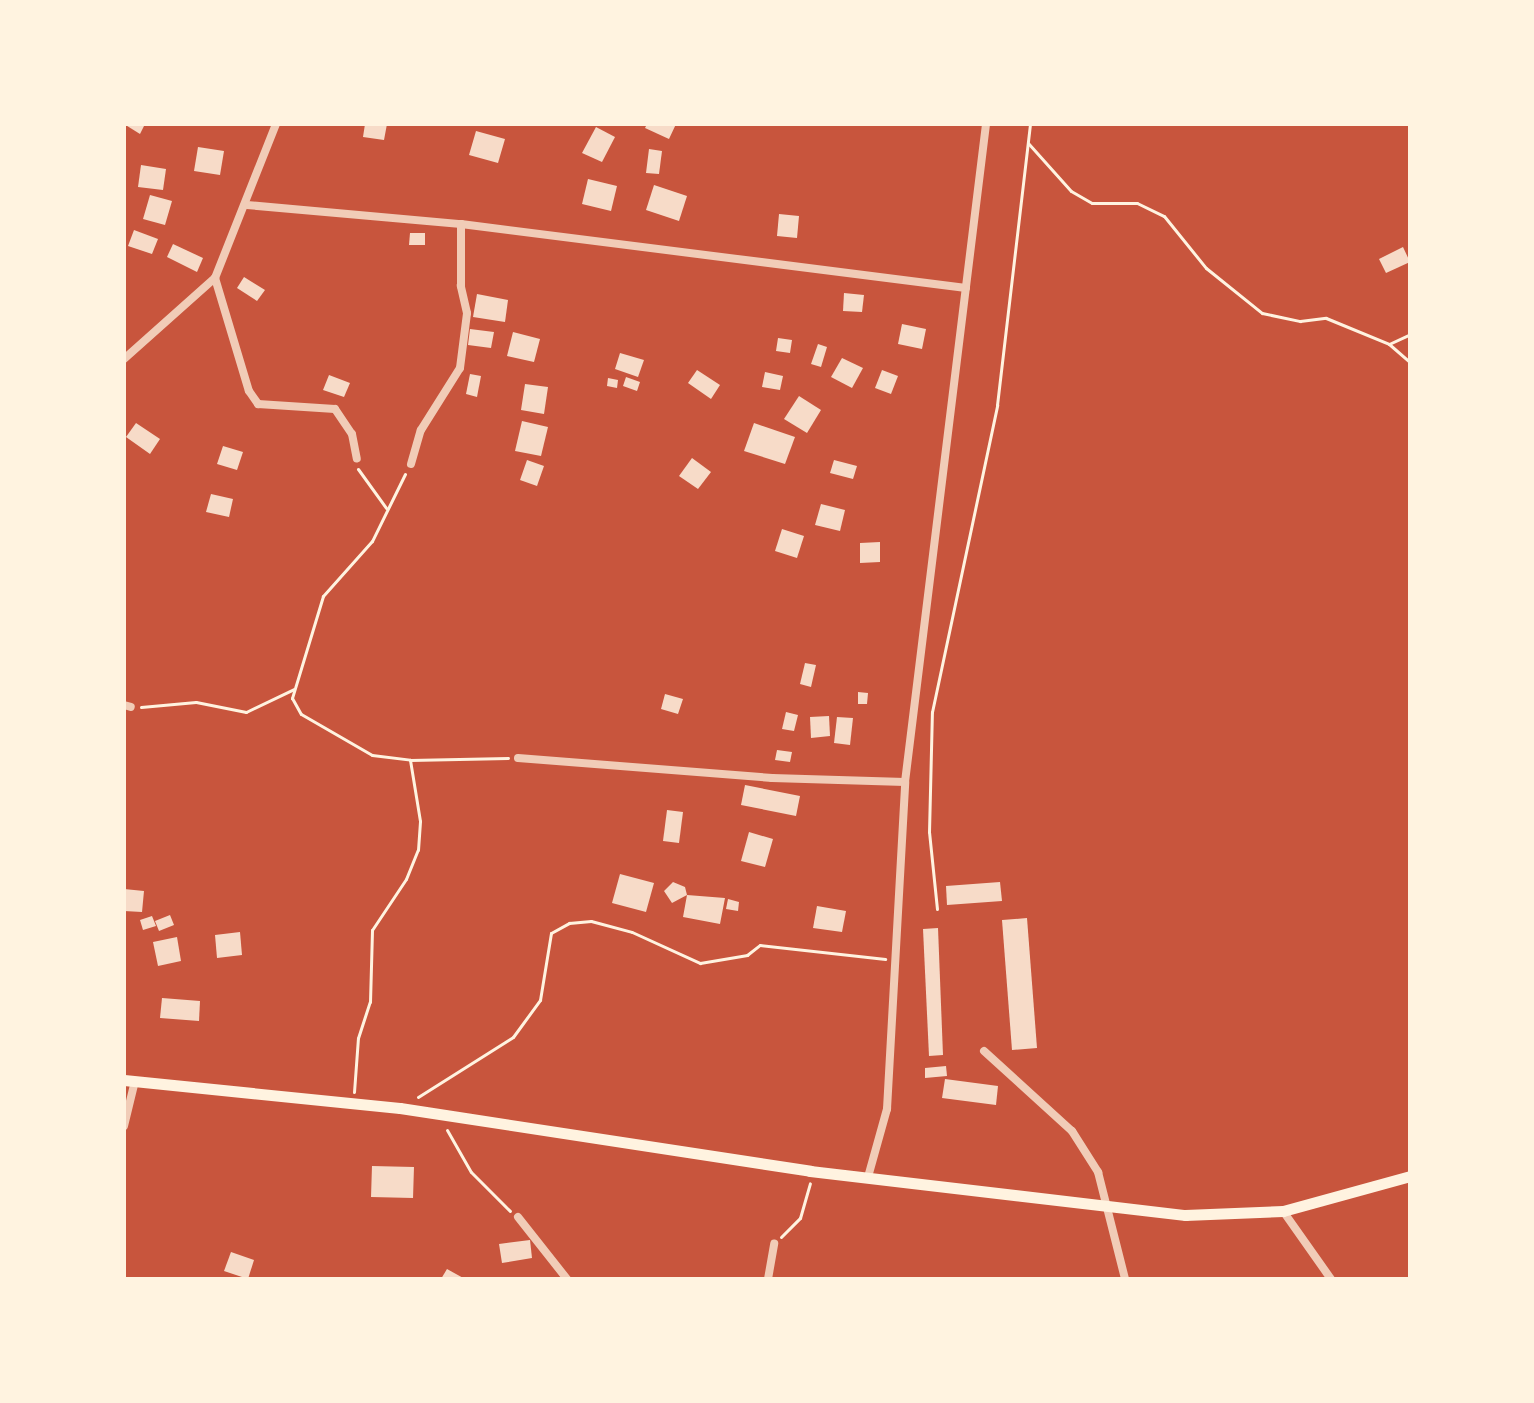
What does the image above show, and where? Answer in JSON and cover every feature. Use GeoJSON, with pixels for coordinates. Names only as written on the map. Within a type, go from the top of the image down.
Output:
{"type":"FeatureCollection","features":[{"type":"Feature","properties":{"kind":"main road"},"geometry":{"type":"LineString","coordinates":[[129,1081],[400,1108],[810,1171],[1111,1209],[1185,1215],[1283,1211],[1410,1176]]}},
{"type":"Feature","properties":{"kind":"street"},"geometry":{"type":"LineString","coordinates":[[124,359],[215,278],[247,205],[276,124]]}},
{"type":"Feature","properties":{"kind":"street"},"geometry":{"type":"LineString","coordinates":[[868,1177],[887,1109],[905,782],[986,124]]}},
{"type":"Feature","properties":{"kind":"street"},"geometry":{"type":"LineString","coordinates":[[247,205],[461,224],[966,288]]}},
{"type":"Feature","properties":{"kind":"street"},"geometry":{"type":"LineString","coordinates":[[411,464],[421,430],[460,368],[467,313],[461,286],[461,224]]}},
{"type":"Feature","properties":{"kind":"street"},"geometry":{"type":"LineString","coordinates":[[215,278],[249,391],[258,404],[335,409],[352,434],[357,459]]}},
{"type":"Feature","properties":{"kind":"street"},"geometry":{"type":"LineString","coordinates":[[518,758],[772,778],[905,782]]}},
{"type":"Feature","properties":{"kind":"street"},"geometry":{"type":"LineString","coordinates":[[984,1051],[1072,1131],[1098,1172],[1111,1209],[1125,1279]]}},
{"type":"Feature","properties":{"kind":"street"},"geometry":{"type":"LineString","coordinates":[[124,1126],[129,1081]]}},
{"type":"Feature","properties":{"kind":"street"},"geometry":{"type":"LineString","coordinates":[[1283,1211],[1331,1279]]}},
{"type":"Feature","properties":{"kind":"street"},"geometry":{"type":"LineString","coordinates":[[518,1217],[567,1279]]}},
{"type":"Feature","properties":{"kind":"street"},"geometry":{"type":"LineString","coordinates":[[768,1279],[774,1244]]}},
{"type":"Feature","properties":{"kind":"path"},"geometry":{"type":"LineString","coordinates":[[937,909],[929,832],[932,712],[997,405],[1030,124]]}},
{"type":"Feature","properties":{"kind":"path"},"geometry":{"type":"LineString","coordinates":[[1028,143],[1071,191],[1092,203],[1137,203],[1164,216],[1206,268],[1262,313],[1300,321],[1326,318],[1389,344],[1410,362]]}},
{"type":"Feature","properties":{"kind":"path"},"geometry":{"type":"LineString","coordinates":[[1389,344],[1410,334]]}},
{"type":"Feature","properties":{"kind":"path"},"geometry":{"type":"LineString","coordinates":[[357,459],[358,472],[386,508]]}},
{"type":"Feature","properties":{"kind":"path"},"geometry":{"type":"LineString","coordinates":[[411,464],[386,508],[372,541],[323,596],[309,656],[292,698],[301,714],[372,755],[410,760],[518,758]]}},
{"type":"Feature","properties":{"kind":"path"},"geometry":{"type":"LineString","coordinates":[[128,706],[196,702],[246,712],[294,689]]}},
{"type":"Feature","properties":{"kind":"path"},"geometry":{"type":"LineString","coordinates":[[353,1103],[358,1038],[370,1002],[372,930],[406,879],[418,850],[420,821],[410,760]]}},
{"type":"Feature","properties":{"kind":"path"},"geometry":{"type":"LineString","coordinates":[[400,1108],[513,1037],[540,1000],[551,933],[569,923],[591,921],[632,932],[700,963],[747,955],[760,945],[897,960]]}},
{"type":"Feature","properties":{"kind":"path"},"geometry":{"type":"LineString","coordinates":[[444,1114],[448,1135],[471,1172],[518,1217]]}},
{"type":"Feature","properties":{"kind":"path"},"geometry":{"type":"LineString","coordinates":[[774,1244],[800,1218],[810,1193],[810,1171]]}},
{"type":"Feature","properties":{"kind":"building"},"geometry":{"type":"Polygon","coordinates":[[[124,124],[145,124],[140,134],[124,124]]]}},
{"type":"Feature","properties":{"kind":"building"},"geometry":{"type":"Polygon","coordinates":[[[365,124],[387,124],[384,140],[363,137],[365,124]]]}},
{"type":"Feature","properties":{"kind":"building"},"geometry":{"type":"Polygon","coordinates":[[[647,124],[676,124],[669,139],[645,128],[647,124]]]}},
{"type":"Feature","properties":{"kind":"building"},"geometry":{"type":"Polygon","coordinates":[[[596,127],[615,137],[602,162],[582,153],[596,127]]]}},
{"type":"Feature","properties":{"kind":"building"},"geometry":{"type":"Polygon","coordinates":[[[476,131],[505,139],[498,163],[469,155],[476,131]]]}},
{"type":"Feature","properties":{"kind":"building"},"geometry":{"type":"Polygon","coordinates":[[[198,147],[224,151],[220,175],[194,171],[198,147]]]}},
{"type":"Feature","properties":{"kind":"building"},"geometry":{"type":"Polygon","coordinates":[[[649,149],[662,151],[659,174],[646,173],[649,149]]]}},
{"type":"Feature","properties":{"kind":"building"},"geometry":{"type":"Polygon","coordinates":[[[141,165],[166,169],[163,190],[138,187],[141,165]]]}},
{"type":"Feature","properties":{"kind":"building"},"geometry":{"type":"Polygon","coordinates":[[[588,179],[617,186],[611,211],[582,204],[588,179]]]}},
{"type":"Feature","properties":{"kind":"building"},"geometry":{"type":"Polygon","coordinates":[[[654,185],[687,196],[679,221],[646,210],[654,185]]]}},
{"type":"Feature","properties":{"kind":"building"},"geometry":{"type":"Polygon","coordinates":[[[150,195],[172,201],[165,225],[143,219],[150,195]]]}},
{"type":"Feature","properties":{"kind":"building"},"geometry":{"type":"Polygon","coordinates":[[[779,214],[799,216],[797,238],[777,236],[779,214]]]}},
{"type":"Feature","properties":{"kind":"building"},"geometry":{"type":"Polygon","coordinates":[[[134,230],[158,239],[152,254],[128,246],[134,230]]]}},
{"type":"Feature","properties":{"kind":"building"},"geometry":{"type":"Polygon","coordinates":[[[410,233],[425,233],[425,245],[409,245],[410,233]]]}},
{"type":"Feature","properties":{"kind":"building"},"geometry":{"type":"Polygon","coordinates":[[[173,244],[203,258],[197,272],[167,257],[173,244]]]}},
{"type":"Feature","properties":{"kind":"building"},"geometry":{"type":"Polygon","coordinates":[[[1403,247],[1410,262],[1386,273],[1379,259],[1403,247]]]}},
{"type":"Feature","properties":{"kind":"building"},"geometry":{"type":"Polygon","coordinates":[[[244,277],[265,290],[257,301],[237,288],[244,277]]]}},
{"type":"Feature","properties":{"kind":"building"},"geometry":{"type":"Polygon","coordinates":[[[844,293],[864,295],[862,312],[843,311],[844,293]]]}},
{"type":"Feature","properties":{"kind":"building"},"geometry":{"type":"Polygon","coordinates":[[[477,294],[508,300],[505,322],[473,317],[477,294]]]}},
{"type":"Feature","properties":{"kind":"building"},"geometry":{"type":"Polygon","coordinates":[[[902,324],[926,329],[922,349],[898,344],[902,324]]]}},
{"type":"Feature","properties":{"kind":"building"},"geometry":{"type":"Polygon","coordinates":[[[470,329],[494,332],[491,348],[468,345],[470,329]]]}},
{"type":"Feature","properties":{"kind":"building"},"geometry":{"type":"Polygon","coordinates":[[[513,332],[540,339],[534,362],[507,356],[513,332]]]}},
{"type":"Feature","properties":{"kind":"building"},"geometry":{"type":"Polygon","coordinates":[[[778,338],[792,340],[790,353],[776,351],[778,338]]]}},
{"type":"Feature","properties":{"kind":"building"},"geometry":{"type":"Polygon","coordinates":[[[818,344],[827,347],[821,367],[811,364],[818,344]]]}},
{"type":"Feature","properties":{"kind":"building"},"geometry":{"type":"Polygon","coordinates":[[[620,353],[644,360],[638,377],[615,369],[620,353]]]}},
{"type":"Feature","properties":{"kind":"building"},"geometry":{"type":"Polygon","coordinates":[[[842,358],[863,368],[852,388],[831,377],[842,358]]]}},
{"type":"Feature","properties":{"kind":"building"},"geometry":{"type":"Polygon","coordinates":[[[697,370],[720,385],[711,399],[688,383],[697,370]]]}},
{"type":"Feature","properties":{"kind":"building"},"geometry":{"type":"Polygon","coordinates":[[[882,370],[898,376],[891,394],[875,388],[882,370]]]}},
{"type":"Feature","properties":{"kind":"building"},"geometry":{"type":"Polygon","coordinates":[[[765,372],[783,376],[780,390],[762,387],[765,372]]]}},
{"type":"Feature","properties":{"kind":"building"},"geometry":{"type":"Polygon","coordinates":[[[470,374],[481,376],[477,397],[466,394],[470,374]]]}},
{"type":"Feature","properties":{"kind":"building"},"geometry":{"type":"Polygon","coordinates":[[[329,375],[350,383],[344,397],[323,390],[329,375]]]}},
{"type":"Feature","properties":{"kind":"building"},"geometry":{"type":"Polygon","coordinates":[[[626,377],[640,382],[637,391],[623,386],[626,377]]]}},
{"type":"Feature","properties":{"kind":"building"},"geometry":{"type":"Polygon","coordinates":[[[608,378],[618,380],[617,388],[607,386],[608,378]]]}},
{"type":"Feature","properties":{"kind":"building"},"geometry":{"type":"Polygon","coordinates":[[[525,384],[548,387],[544,414],[521,410],[525,384]]]}},
{"type":"Feature","properties":{"kind":"building"},"geometry":{"type":"Polygon","coordinates":[[[799,396],[821,410],[807,433],[784,419],[799,396]]]}},
{"type":"Feature","properties":{"kind":"building"},"geometry":{"type":"Polygon","coordinates":[[[522,421],[548,427],[541,456],[515,451],[522,421]]]}},
{"type":"Feature","properties":{"kind":"building"},"geometry":{"type":"Polygon","coordinates":[[[136,423],[160,439],[150,454],[126,437],[136,423]]]}},
{"type":"Feature","properties":{"kind":"building"},"geometry":{"type":"Polygon","coordinates":[[[754,423],[795,437],[785,464],[744,451],[754,423]]]}},
{"type":"Feature","properties":{"kind":"building"},"geometry":{"type":"Polygon","coordinates":[[[223,446],[243,452],[237,470],[217,464],[223,446]]]}},
{"type":"Feature","properties":{"kind":"building"},"geometry":{"type":"Polygon","coordinates":[[[692,458],[711,472],[698,489],[679,476],[692,458]]]}},
{"type":"Feature","properties":{"kind":"building"},"geometry":{"type":"Polygon","coordinates":[[[527,460],[544,466],[537,486],[520,480],[527,460]]]}},
{"type":"Feature","properties":{"kind":"building"},"geometry":{"type":"Polygon","coordinates":[[[834,460],[857,466],[853,479],[830,473],[834,460]]]}},
{"type":"Feature","properties":{"kind":"building"},"geometry":{"type":"Polygon","coordinates":[[[211,494],[233,499],[229,517],[206,512],[211,494]]]}},
{"type":"Feature","properties":{"kind":"building"},"geometry":{"type":"Polygon","coordinates":[[[821,504],[845,510],[840,531],[815,525],[821,504]]]}},
{"type":"Feature","properties":{"kind":"building"},"geometry":{"type":"Polygon","coordinates":[[[782,529],[804,536],[797,558],[775,551],[782,529]]]}},
{"type":"Feature","properties":{"kind":"building"},"geometry":{"type":"Polygon","coordinates":[[[880,542],[880,562],[860,563],[860,543],[880,542]]]}},
{"type":"Feature","properties":{"kind":"building"},"geometry":{"type":"Polygon","coordinates":[[[805,663],[816,665],[811,687],[800,684],[805,663]]]}},
{"type":"Feature","properties":{"kind":"building"},"geometry":{"type":"Polygon","coordinates":[[[858,692],[868,693],[867,704],[858,704],[858,692]]]}},
{"type":"Feature","properties":{"kind":"building"},"geometry":{"type":"Polygon","coordinates":[[[665,694],[683,699],[678,714],[661,709],[665,694]]]}},
{"type":"Feature","properties":{"kind":"building"},"geometry":{"type":"Polygon","coordinates":[[[786,712],[798,715],[794,731],[782,729],[786,712]]]}},
{"type":"Feature","properties":{"kind":"building"},"geometry":{"type":"Polygon","coordinates":[[[829,716],[830,736],[811,738],[810,717],[829,716]]]}},
{"type":"Feature","properties":{"kind":"building"},"geometry":{"type":"Polygon","coordinates":[[[837,717],[853,718],[850,745],[834,743],[837,717]]]}},
{"type":"Feature","properties":{"kind":"building"},"geometry":{"type":"Polygon","coordinates":[[[777,750],[792,752],[790,762],[775,760],[777,750]]]}},
{"type":"Feature","properties":{"kind":"building"},"geometry":{"type":"Polygon","coordinates":[[[745,785],[800,796],[796,816],[741,805],[745,785]]]}},
{"type":"Feature","properties":{"kind":"building"},"geometry":{"type":"Polygon","coordinates":[[[667,810],[683,812],[679,843],[663,841],[667,810]]]}},
{"type":"Feature","properties":{"kind":"building"},"geometry":{"type":"Polygon","coordinates":[[[749,832],[773,839],[765,867],[741,861],[749,832]]]}},
{"type":"Feature","properties":{"kind":"building"},"geometry":{"type":"Polygon","coordinates":[[[620,874],[654,883],[646,912],[612,903],[620,874]]]}},
{"type":"Feature","properties":{"kind":"building"},"geometry":{"type":"Polygon","coordinates":[[[673,882],[685,887],[687,895],[672,903],[664,891],[673,882]]]}},
{"type":"Feature","properties":{"kind":"building"},"geometry":{"type":"Polygon","coordinates":[[[1000,882],[1002,901],[947,905],[946,886],[1000,882]]]}},
{"type":"Feature","properties":{"kind":"building"},"geometry":{"type":"Polygon","coordinates":[[[124,889],[144,891],[142,912],[124,911],[124,889]]]}},
{"type":"Feature","properties":{"kind":"building"},"geometry":{"type":"Polygon","coordinates":[[[687,895],[725,898],[720,924],[683,917],[687,895]]]}},
{"type":"Feature","properties":{"kind":"building"},"geometry":{"type":"Polygon","coordinates":[[[728,899],[739,902],[738,911],[726,909],[728,899]]]}},
{"type":"Feature","properties":{"kind":"building"},"geometry":{"type":"Polygon","coordinates":[[[817,906],[846,911],[842,932],[813,928],[817,906]]]}},
{"type":"Feature","properties":{"kind":"building"},"geometry":{"type":"Polygon","coordinates":[[[170,915],[174,925],[159,931],[155,921],[170,915]]]}},
{"type":"Feature","properties":{"kind":"building"},"geometry":{"type":"Polygon","coordinates":[[[152,916],[156,926],[143,930],[140,920],[152,916]]]}},
{"type":"Feature","properties":{"kind":"building"},"geometry":{"type":"Polygon","coordinates":[[[1027,918],[1037,1048],[1012,1050],[1002,920],[1027,918]]]}},
{"type":"Feature","properties":{"kind":"building"},"geometry":{"type":"Polygon","coordinates":[[[938,928],[943,1055],[929,1056],[923,929],[938,928]]]}},
{"type":"Feature","properties":{"kind":"building"},"geometry":{"type":"Polygon","coordinates":[[[240,932],[242,955],[217,958],[215,935],[240,932]]]}},
{"type":"Feature","properties":{"kind":"building"},"geometry":{"type":"Polygon","coordinates":[[[177,937],[181,961],[158,966],[153,942],[177,937]]]}},
{"type":"Feature","properties":{"kind":"building"},"geometry":{"type":"Polygon","coordinates":[[[162,998],[200,1001],[199,1021],[160,1018],[162,998]]]}},
{"type":"Feature","properties":{"kind":"building"},"geometry":{"type":"Polygon","coordinates":[[[946,1066],[947,1076],[925,1078],[925,1068],[946,1066]]]}},
{"type":"Feature","properties":{"kind":"building"},"geometry":{"type":"Polygon","coordinates":[[[945,1079],[998,1086],[996,1105],[942,1098],[945,1079]]]}},
{"type":"Feature","properties":{"kind":"building"},"geometry":{"type":"Polygon","coordinates":[[[372,1166],[414,1167],[413,1198],[371,1197],[372,1166]]]}},
{"type":"Feature","properties":{"kind":"building"},"geometry":{"type":"Polygon","coordinates":[[[530,1240],[532,1258],[502,1263],[499,1244],[530,1240]]]}},
{"type":"Feature","properties":{"kind":"building"},"geometry":{"type":"Polygon","coordinates":[[[231,1252],[254,1260],[248,1279],[224,1271],[231,1252]]]}},
{"type":"Feature","properties":{"kind":"building"},"geometry":{"type":"Polygon","coordinates":[[[447,1269],[465,1279],[441,1279],[447,1269]]]}}]}
